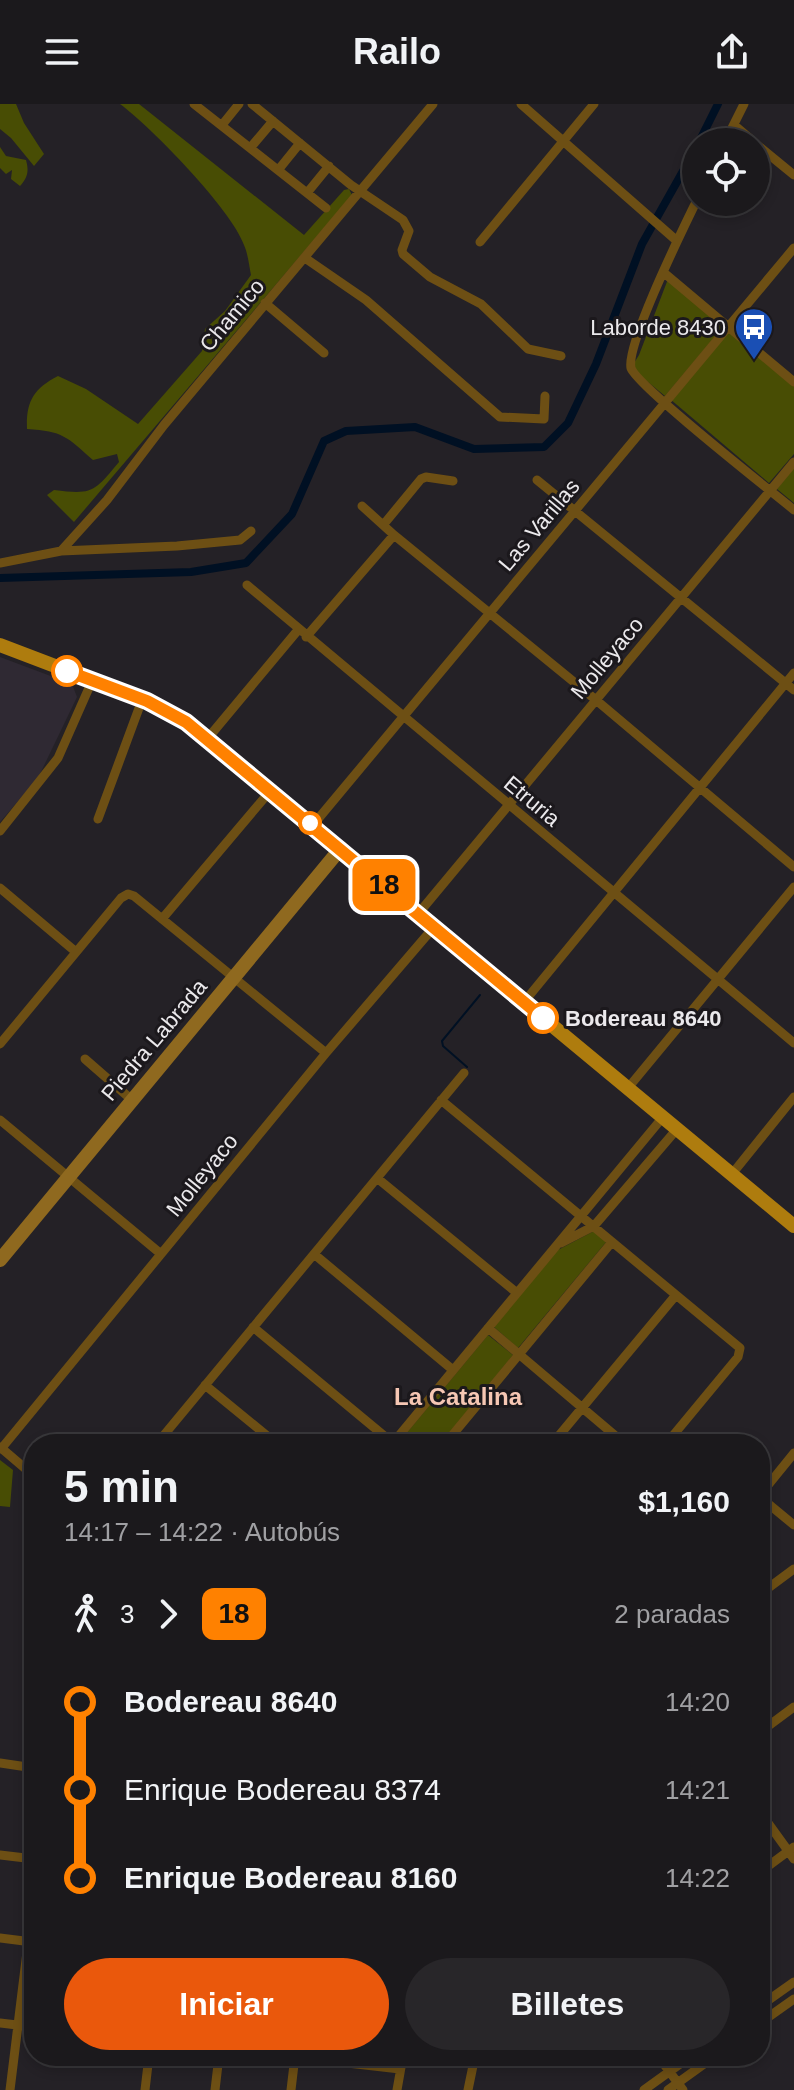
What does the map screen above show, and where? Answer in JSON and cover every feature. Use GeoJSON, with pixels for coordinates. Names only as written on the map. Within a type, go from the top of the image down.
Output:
{"type":"FeatureCollection","features":[{"type":"Feature","properties":{"kind":"main road"},"geometry":{"type":"LineString","coordinates":[[0,645],[142,700],[175,715],[208,738],[794,1226]]}},
{"type":"Feature","properties":{"kind":"main road","name":"Piedra Labrada"},"geometry":{"type":"LineString","coordinates":[[3,1251],[69,1177],[341,848]]}},
{"type":"Feature","properties":{"kind":"street"},"geometry":{"type":"LineString","coordinates":[[194,104],[326,208]]}},
{"type":"Feature","properties":{"kind":"street"},"geometry":{"type":"LineString","coordinates":[[222,125],[239,104]]}},
{"type":"Feature","properties":{"kind":"street"},"geometry":{"type":"LineString","coordinates":[[252,104],[359,191],[403,220],[409,231],[402,250],[412,263],[430,277],[481,304],[528,349],[561,356]]}},
{"type":"Feature","properties":{"kind":"street","name":"Chamico"},"geometry":{"type":"LineString","coordinates":[[61,551],[107,500],[164,425],[433,104]]}},
{"type":"Feature","properties":{"kind":"street"},"geometry":{"type":"LineString","coordinates":[[521,104],[677,241]]}},
{"type":"Feature","properties":{"kind":"street"},"geometry":{"type":"LineString","coordinates":[[480,242],[594,104]]}},
{"type":"Feature","properties":{"kind":"street"},"geometry":{"type":"LineString","coordinates":[[732,128],[744,104]]}},
{"type":"Feature","properties":{"kind":"street"},"geometry":{"type":"LineString","coordinates":[[251,147],[273,121]]}},
{"type":"Feature","properties":{"kind":"street"},"geometry":{"type":"LineString","coordinates":[[734,125],[738,128]]}},
{"type":"Feature","properties":{"kind":"street"},"geometry":{"type":"LineString","coordinates":[[279,169],[300,143]]}},
{"type":"Feature","properties":{"kind":"street"},"geometry":{"type":"LineString","coordinates":[[770,155],[794,175]]}},
{"type":"Feature","properties":{"kind":"street"},"geometry":{"type":"LineString","coordinates":[[307,193],[329,166]]}},
{"type":"Feature","properties":{"kind":"street"},"geometry":{"type":"LineString","coordinates":[[689,216],[663,272],[634,348],[631,368],[664,403],[794,510]]}},
{"type":"Feature","properties":{"kind":"street","name":"Las Varillas"},"geometry":{"type":"LineString","coordinates":[[313,825],[794,248]]}},
{"type":"Feature","properties":{"kind":"street"},"geometry":{"type":"LineString","coordinates":[[305,258],[366,300],[500,417],[544,419],[545,396]]}},
{"type":"Feature","properties":{"kind":"street"},"geometry":{"type":"LineString","coordinates":[[663,272],[794,382]]}},
{"type":"Feature","properties":{"kind":"street"},"geometry":{"type":"LineString","coordinates":[[265,303],[324,353]]}},
{"type":"Feature","properties":{"kind":"street","name":"Molleyaco"},"geometry":{"type":"LineString","coordinates":[[418,914],[794,462]]}},
{"type":"Feature","properties":{"kind":"street"},"geometry":{"type":"LineString","coordinates":[[384,524],[421,479],[453,481]]}},
{"type":"Feature","properties":{"kind":"street"},"geometry":{"type":"LineString","coordinates":[[537,480],[790,687]]}},
{"type":"Feature","properties":{"kind":"street"},"geometry":{"type":"LineString","coordinates":[[362,506],[794,867]]}},
{"type":"Feature","properties":{"kind":"street"},"geometry":{"type":"LineString","coordinates":[[0,563],[61,551],[240,540],[251,531]]}},
{"type":"Feature","properties":{"kind":"street"},"geometry":{"type":"LineString","coordinates":[[208,738],[394,535]]}},
{"type":"Feature","properties":{"kind":"street","name":"Etruria"},"geometry":{"type":"LineString","coordinates":[[247,585],[794,1043]]}},
{"type":"Feature","properties":{"kind":"street"},"geometry":{"type":"LineString","coordinates":[[524,1002],[700,788],[790,687],[794,673]]}},
{"type":"Feature","properties":{"kind":"street"},"geometry":{"type":"LineString","coordinates":[[0,831],[58,758],[92,681]]}},
{"type":"Feature","properties":{"kind":"street"},"geometry":{"type":"LineString","coordinates":[[98,819],[142,700]]}},
{"type":"Feature","properties":{"kind":"street"},"geometry":{"type":"LineString","coordinates":[[162,919],[271,790]]}},
{"type":"Feature","properties":{"kind":"street"},"geometry":{"type":"LineString","coordinates":[[628,1088],[794,887]]}},
{"type":"Feature","properties":{"kind":"street"},"geometry":{"type":"LineString","coordinates":[[0,888],[76,952]]}},
{"type":"Feature","properties":{"kind":"street"},"geometry":{"type":"LineString","coordinates":[[0,1044],[121,898],[128,894],[326,1053]]}},
{"type":"Feature","properties":{"kind":"street","name":"Molleyaco"},"geometry":{"type":"LineString","coordinates":[[1,1448],[326,1053],[434,927]]}},
{"type":"Feature","properties":{"kind":"street"},"geometry":{"type":"LineString","coordinates":[[85,1059],[132,1100]]}},
{"type":"Feature","properties":{"kind":"street"},"geometry":{"type":"LineString","coordinates":[[165,1434],[464,1073]]}},
{"type":"Feature","properties":{"kind":"street"},"geometry":{"type":"LineString","coordinates":[[732,1174],[794,1097]]}},
{"type":"Feature","properties":{"kind":"street"},"geometry":{"type":"LineString","coordinates":[[441,1100],[736,1344],[740,1350],[674,1434]]}},
{"type":"Feature","properties":{"kind":"street"},"geometry":{"type":"LineString","coordinates":[[401,1434],[663,1117]]}},
{"type":"Feature","properties":{"kind":"street"},"geometry":{"type":"LineString","coordinates":[[0,1120],[161,1254]]}},
{"type":"Feature","properties":{"kind":"street"},"geometry":{"type":"LineString","coordinates":[[556,1246],[594,1226],[677,1129]]}},
{"type":"Feature","properties":{"kind":"street"},"geometry":{"type":"LineString","coordinates":[[377,1178],[517,1293]]}},
{"type":"Feature","properties":{"kind":"street"},"geometry":{"type":"LineString","coordinates":[[453,1434],[612,1242]]}},
{"type":"Feature","properties":{"kind":"street"},"geometry":{"type":"LineString","coordinates":[[314,1254],[453,1370]]}},
{"type":"Feature","properties":{"kind":"street"},"geometry":{"type":"LineString","coordinates":[[560,1434],[676,1295]]}},
{"type":"Feature","properties":{"kind":"street"},"geometry":{"type":"LineString","coordinates":[[253,1327],[381,1434]]}},
{"type":"Feature","properties":{"kind":"street"},"geometry":{"type":"LineString","coordinates":[[488,1328],[613,1434]]}},
{"type":"Feature","properties":{"kind":"street"},"geometry":{"type":"LineString","coordinates":[[205,1385],[265,1434]]}},
{"type":"Feature","properties":{"kind":"street"},"geometry":{"type":"LineString","coordinates":[[1,1448],[24,1468]]}},
{"type":"Feature","properties":{"kind":"street"},"geometry":{"type":"LineString","coordinates":[[770,1483],[794,1453]]}},
{"type":"Feature","properties":{"kind":"street"},"geometry":{"type":"LineString","coordinates":[[770,1505],[794,1525]]}},
{"type":"Feature","properties":{"kind":"street"},"geometry":{"type":"LineString","coordinates":[[770,1587],[794,1569]]}},
{"type":"Feature","properties":{"kind":"street"},"geometry":{"type":"LineString","coordinates":[[770,1725],[794,1707]]}},
{"type":"Feature","properties":{"kind":"street"},"geometry":{"type":"LineString","coordinates":[[0,1763],[24,1767]]}},
{"type":"Feature","properties":{"kind":"street"},"geometry":{"type":"LineString","coordinates":[[770,1825],[792,1853],[770,1866]]}},
{"type":"Feature","properties":{"kind":"street"},"geometry":{"type":"LineString","coordinates":[[0,1855],[24,1858]]}},
{"type":"Feature","properties":{"kind":"street"},"geometry":{"type":"LineString","coordinates":[[0,1938],[24,1941]]}},
{"type":"Feature","properties":{"kind":"street"},"geometry":{"type":"LineString","coordinates":[[770,1999],[794,1982]]}},
{"type":"Feature","properties":{"kind":"street"},"geometry":{"type":"LineString","coordinates":[[10,2090],[24,1987]]}},
{"type":"Feature","properties":{"kind":"street"},"geometry":{"type":"LineString","coordinates":[[770,2016],[794,1999]]}},
{"type":"Feature","properties":{"kind":"street"},"geometry":{"type":"LineString","coordinates":[[0,2023],[24,2026]]}},
{"type":"Feature","properties":{"kind":"street"},"geometry":{"type":"LineString","coordinates":[[145,2090],[148,2066]]}},
{"type":"Feature","properties":{"kind":"street"},"geometry":{"type":"LineString","coordinates":[[215,2090],[218,2066]]}},
{"type":"Feature","properties":{"kind":"street"},"geometry":{"type":"LineString","coordinates":[[291,2090],[294,2066]]}},
{"type":"Feature","properties":{"kind":"street"},"geometry":{"type":"LineString","coordinates":[[376,2066],[400,2069]]}},
{"type":"Feature","properties":{"kind":"street"},"geometry":{"type":"LineString","coordinates":[[397,2090],[401,2066]]}},
{"type":"Feature","properties":{"kind":"street"},"geometry":{"type":"LineString","coordinates":[[468,2090],[473,2066]]}},
{"type":"Feature","properties":{"kind":"street"},"geometry":{"type":"LineString","coordinates":[[666,2066],[680,2086]]}},
{"type":"Feature","properties":{"kind":"street"},"geometry":{"type":"LineString","coordinates":[[644,2090],[678,2066]]}},
{"type":"Feature","properties":{"kind":"street"},"geometry":{"type":"LineString","coordinates":[[668,2090],[680,2086],[703,2066]]}},
{"type":"Feature","properties":{"kind":"shaded area"},"geometry":{"type":"Polygon","coordinates":[[[0,104],[16,104],[44,154],[34,166],[0,129],[0,104]]]}},
{"type":"Feature","properties":{"kind":"shaded area"},"geometry":{"type":"Polygon","coordinates":[[[120,104],[139,104],[304,235],[344,190],[349,189],[352,195],[74,522],[47,495],[54,490],[77,492],[92,489],[119,462],[117,454],[93,460],[64,437],[49,431],[27,429],[28,411],[37,391],[58,376],[86,389],[138,424],[202,351],[205,329],[225,311],[251,275],[244,245],[224,211],[170,149],[120,104]]]}},
{"type":"Feature","properties":{"kind":"shaded area"},"geometry":{"type":"Polygon","coordinates":[[[0,147],[6,156],[26,160],[27,174],[20,186],[11,179],[12,170],[6,174],[0,168],[0,147]]]}},
{"type":"Feature","properties":{"kind":"shaded area"},"geometry":{"type":"Polygon","coordinates":[[[668,279],[724,326],[665,396],[631,368],[668,279]]]}},
{"type":"Feature","properties":{"kind":"shaded area"},"geometry":{"type":"Polygon","coordinates":[[[728,329],[794,385],[794,454],[769,483],[670,399],[728,329]]]}},
{"type":"Feature","properties":{"kind":"shaded area"},"geometry":{"type":"Polygon","coordinates":[[[794,468],[794,503],[777,489],[794,468]]]}},
{"type":"Feature","properties":{"kind":"shaded area"},"geometry":{"type":"Polygon","coordinates":[[[0,657],[72,684],[77,697],[38,778],[0,822],[0,657]]]}},
{"type":"Feature","properties":{"kind":"shaded area"},"geometry":{"type":"Polygon","coordinates":[[[594,1231],[607,1241],[518,1348],[494,1327],[556,1251],[594,1231]]]}},
{"type":"Feature","properties":{"kind":"shaded area"},"geometry":{"type":"Polygon","coordinates":[[[488,1335],[513,1355],[448,1434],[406,1434],[488,1335]]]}},
{"type":"Feature","properties":{"kind":"shaded area"},"geometry":{"type":"Polygon","coordinates":[[[0,1460],[13,1470],[10,1507],[0,1506],[0,1460]]]}},
{"type":"Feature","properties":{"kind":"waterway"},"geometry":{"type":"LineString","coordinates":[[706,128],[718,104]]}},
{"type":"Feature","properties":{"kind":"waterway"},"geometry":{"type":"LineString","coordinates":[[0,578],[191,572],[246,563],[292,514],[324,441],[346,431],[415,427],[474,449],[544,447],[568,423],[596,364],[642,244],[682,173]]}},
{"type":"Feature","properties":{"kind":"waterway"},"geometry":{"type":"LineString","coordinates":[[467,1067],[443,1046],[442,1041],[480,995]]}},
{"type":"Feature","properties":{"kind":"bus line","name":"18"},"geometry":{"type":"LineString","coordinates":[[67,671],[163,708],[208,738],[543,1018]]}},
{"type":"Feature","properties":{"kind":"place","name":"Laborde 8430"},"geometry":{"type":"Point","coordinates":[754,361]}},
{"type":"Feature","properties":{"kind":"place","name":"Bodereau 8640"},"geometry":{"type":"Point","coordinates":[543,1018]}},
{"type":"Feature","properties":{"kind":"district","name":"La Catalina"},"geometry":{"type":"Point","coordinates":[458,1396]}}]}
